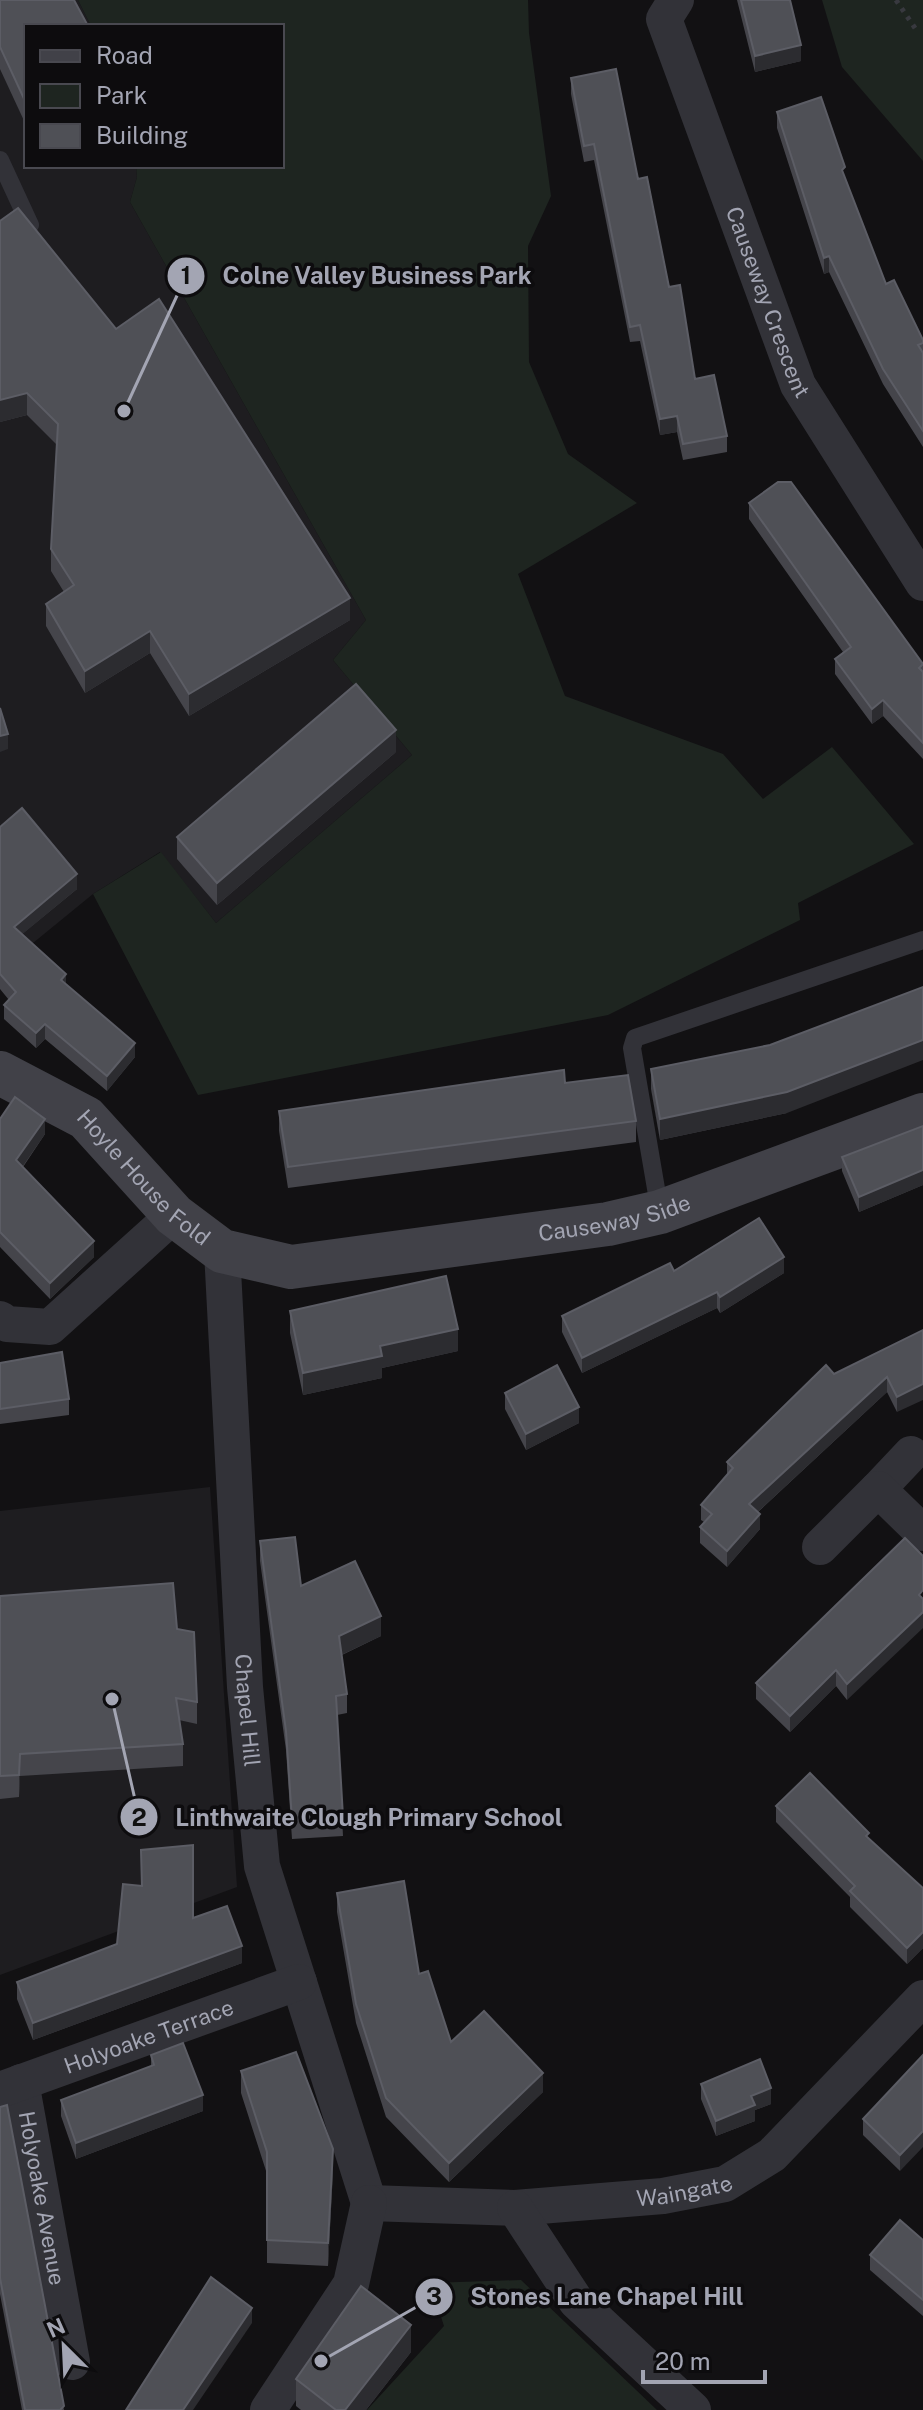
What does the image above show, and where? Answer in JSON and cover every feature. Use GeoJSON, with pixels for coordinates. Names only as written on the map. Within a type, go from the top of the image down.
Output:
{"type":"FeatureCollection","features":[{"type":"Feature","properties":{"kind":"street","name":"Causeway Crescent"},"geometry":{"type":"LineString","coordinates":[[676,0],[664,19],[798,385],[923,583]]}},
{"type":"Feature","properties":{"kind":"street","name":"Hoyle House Fold"},"geometry":{"type":"LineString","coordinates":[[0,1073],[86,1118],[174,1215],[222,1251],[291,1267]]}},
{"type":"Feature","properties":{"kind":"street","name":"Causeway Side"},"geometry":{"type":"LineString","coordinates":[[291,1267],[608,1224],[660,1212],[923,1115]]}},
{"type":"Feature","properties":{"kind":"street"},"geometry":{"type":"LineString","coordinates":[[0,1319],[7,1324],[50,1327],[174,1215]]}},
{"type":"Feature","properties":{"kind":"street","name":"Chapel Hill"},"geometry":{"type":"LineString","coordinates":[[222,1251],[245,1687],[262,1866],[369,2203]]}},
{"type":"Feature","properties":{"kind":"street"},"geometry":{"type":"LineString","coordinates":[[820,1547],[911,1454]]}},
{"type":"Feature","properties":{"kind":"street"},"geometry":{"type":"LineString","coordinates":[[878,1489],[923,1533]]}},
{"type":"Feature","properties":{"kind":"street","name":"Holyoake Terrace"},"geometry":{"type":"LineString","coordinates":[[10,2086],[299,1982]]}},
{"type":"Feature","properties":{"kind":"street","name":"Waingate"},"geometry":{"type":"LineString","coordinates":[[369,2203],[515,2208],[663,2196],[725,2184],[772,2155],[923,1998]]}},
{"type":"Feature","properties":{"kind":"street","name":"Holyoake Avenue"},"geometry":{"type":"LineString","coordinates":[[10,2086],[72,2362]]}},
{"type":"Feature","properties":{"kind":"street"},"geometry":{"type":"LineString","coordinates":[[268,2410],[351,2284],[369,2203]]}},
{"type":"Feature","properties":{"kind":"street"},"geometry":{"type":"LineString","coordinates":[[515,2208],[576,2301],[693,2410]]}},
{"type":"Feature","properties":{"kind":"lane"},"geometry":{"type":"LineString","coordinates":[[0,160],[30,225]]}},
{"type":"Feature","properties":{"kind":"lane"},"geometry":{"type":"LineString","coordinates":[[660,1212],[632,1048],[635,1038],[923,940]]}},
{"type":"Feature","properties":{"kind":"path"},"geometry":{"type":"LineString","coordinates":[[896,0],[917,31]]}},
{"type":"Feature","properties":{"kind":"shaded area"},"geometry":{"type":"Polygon","coordinates":[[[0,0],[78,0],[90,24],[24,24],[24,168],[136,168],[137,177],[130,202],[366,620],[333,660],[412,755],[216,923],[160,852],[93,894],[0,970],[0,0]]]}},
{"type":"Feature","properties":{"kind":"shaded area"},"geometry":{"type":"Polygon","coordinates":[[[210,1487],[237,1887],[0,1975],[0,1511],[210,1487]]]}},
{"type":"Feature","properties":{"kind":"green space"},"geometry":{"type":"Polygon","coordinates":[[[78,0],[528,0],[529,33],[551,196],[528,246],[529,362],[568,454],[637,503],[518,574],[565,696],[723,754],[763,799],[832,747],[914,844],[798,903],[800,920],[608,1015],[198,1095],[93,894],[161,852],[216,923],[412,755],[333,660],[366,620],[130,202],[137,177],[136,168],[284,168],[284,24],[90,24],[78,0]]]}},
{"type":"Feature","properties":{"kind":"green space"},"geometry":{"type":"Polygon","coordinates":[[[822,0],[923,0],[923,161],[842,67],[822,0]]]}},
{"type":"Feature","properties":{"kind":"green space"},"geometry":{"type":"Polygon","coordinates":[[[521,2280],[657,2410],[367,2410],[444,2326],[430,2283],[521,2280]]]}},
{"type":"Feature","properties":{"kind":"building"},"geometry":{"type":"Polygon","coordinates":[[[0,0],[74,0],[87,24],[24,24],[24,99],[0,47],[0,0]]]}},
{"type":"Feature","properties":{"kind":"building"},"geometry":{"type":"Polygon","coordinates":[[[741,0],[790,0],[801,45],[755,56],[741,0]]]}},
{"type":"Feature","properties":{"kind":"building"},"geometry":{"type":"Polygon","coordinates":[[[616,69],[638,179],[647,177],[669,287],[680,285],[695,379],[714,375],[727,436],[683,444],[677,416],[660,419],[640,325],[630,327],[594,144],[584,146],[571,78],[616,69]]]}},
{"type":"Feature","properties":{"kind":"building"},"geometry":{"type":"Polygon","coordinates":[[[821,97],[845,167],[842,170],[886,284],[894,280],[923,340],[918,345],[923,353],[923,431],[883,369],[829,256],[824,258],[777,112],[821,97]]]}},
{"type":"Feature","properties":{"kind":"building"},"geometry":{"type":"Polygon","coordinates":[[[18,208],[116,329],[159,299],[350,598],[189,694],[150,631],[85,671],[46,604],[74,585],[51,549],[58,424],[27,393],[0,400],[0,221],[18,208]]]}},
{"type":"Feature","properties":{"kind":"building"},"geometry":{"type":"Polygon","coordinates":[[[778,482],[791,482],[923,664],[919,668],[923,672],[923,743],[883,700],[872,709],[835,659],[851,647],[749,503],[778,482]]]}},
{"type":"Feature","properties":{"kind":"building"},"geometry":{"type":"Polygon","coordinates":[[[356,684],[396,730],[217,883],[177,837],[356,684]]]}},
{"type":"Feature","properties":{"kind":"building"},"geometry":{"type":"Polygon","coordinates":[[[0,708],[8,734],[0,736],[0,708]]]}},
{"type":"Feature","properties":{"kind":"building"},"geometry":{"type":"Polygon","coordinates":[[[22,808],[77,874],[14,927],[66,974],[61,980],[135,1043],[107,1076],[45,1024],[36,1033],[4,1005],[16,992],[0,974],[0,827],[22,808]]]}},
{"type":"Feature","properties":{"kind":"building"},"geometry":{"type":"Polygon","coordinates":[[[923,987],[923,1040],[787,1092],[660,1119],[651,1069],[770,1045],[923,987]]]}},
{"type":"Feature","properties":{"kind":"building"},"geometry":{"type":"Polygon","coordinates":[[[564,1070],[565,1083],[628,1075],[636,1121],[288,1167],[279,1111],[564,1070]]]}},
{"type":"Feature","properties":{"kind":"building"},"geometry":{"type":"Polygon","coordinates":[[[15,1097],[45,1119],[16,1160],[94,1241],[50,1283],[0,1232],[0,1119],[15,1097]]]}},
{"type":"Feature","properties":{"kind":"building"},"geometry":{"type":"Polygon","coordinates":[[[923,1126],[923,1170],[859,1197],[842,1157],[923,1126]]]}},
{"type":"Feature","properties":{"kind":"building"},"geometry":{"type":"Polygon","coordinates":[[[759,1218],[784,1257],[720,1297],[717,1292],[582,1358],[562,1316],[670,1263],[674,1271],[759,1218]]]}},
{"type":"Feature","properties":{"kind":"building"},"geometry":{"type":"Polygon","coordinates":[[[446,1276],[458,1329],[380,1346],[382,1356],[303,1373],[290,1311],[446,1276]]]}},
{"type":"Feature","properties":{"kind":"building"},"geometry":{"type":"Polygon","coordinates":[[[923,1330],[923,1384],[897,1397],[887,1377],[749,1504],[760,1514],[727,1551],[700,1527],[712,1514],[701,1505],[733,1468],[727,1462],[826,1365],[834,1374],[923,1330]]]}},
{"type":"Feature","properties":{"kind":"building"},"geometry":{"type":"Polygon","coordinates":[[[62,1352],[69,1399],[0,1409],[0,1363],[62,1352]]]}},
{"type":"Feature","properties":{"kind":"building"},"geometry":{"type":"Polygon","coordinates":[[[557,1365],[579,1407],[526,1434],[505,1393],[557,1365]]]}},
{"type":"Feature","properties":{"kind":"building"},"geometry":{"type":"Polygon","coordinates":[[[295,1537],[301,1586],[355,1561],[381,1616],[339,1636],[347,1694],[336,1696],[343,1817],[292,1820],[286,1731],[260,1541],[295,1537]]]}},
{"type":"Feature","properties":{"kind":"building"},"geometry":{"type":"Polygon","coordinates":[[[905,1538],[923,1556],[923,1590],[919,1595],[923,1599],[923,1612],[847,1684],[836,1670],[790,1716],[756,1683],[905,1538]]]}},
{"type":"Feature","properties":{"kind":"building"},"geometry":{"type":"Polygon","coordinates":[[[173,1583],[177,1629],[194,1632],[197,1702],[176,1698],[183,1744],[20,1754],[19,1775],[0,1776],[0,1596],[173,1583]]]}},
{"type":"Feature","properties":{"kind":"building"},"geometry":{"type":"Polygon","coordinates":[[[810,1773],[869,1833],[866,1836],[923,1888],[923,1932],[907,1948],[850,1891],[855,1886],[776,1806],[810,1773]]]}},
{"type":"Feature","properties":{"kind":"building"},"geometry":{"type":"Polygon","coordinates":[[[193,1845],[193,1918],[227,1906],[242,1946],[33,2023],[17,1982],[117,1944],[123,1884],[142,1886],[141,1850],[193,1845]]]}},
{"type":"Feature","properties":{"kind":"building"},"geometry":{"type":"Polygon","coordinates":[[[404,1881],[419,1974],[428,1971],[451,2042],[484,2011],[543,2073],[449,2163],[386,2098],[356,2004],[337,1893],[404,1881]]]}},
{"type":"Feature","properties":{"kind":"building"},"geometry":{"type":"Polygon","coordinates":[[[183,2043],[203,2095],[76,2143],[61,2100],[154,2065],[151,2055],[183,2043]]]}},
{"type":"Feature","properties":{"kind":"building"},"geometry":{"type":"Polygon","coordinates":[[[296,2052],[333,2149],[328,2243],[267,2240],[267,2152],[241,2071],[296,2052]]]}},
{"type":"Feature","properties":{"kind":"building"},"geometry":{"type":"Polygon","coordinates":[[[923,2055],[923,2131],[900,2155],[863,2119],[923,2055]]]}},
{"type":"Feature","properties":{"kind":"building"},"geometry":{"type":"Polygon","coordinates":[[[760,2059],[771,2088],[751,2096],[755,2105],[716,2121],[701,2084],[760,2059]]]}},
{"type":"Feature","properties":{"kind":"building"},"geometry":{"type":"Polygon","coordinates":[[[7,2105],[64,2406],[60,2410],[25,2410],[0,2278],[0,2107],[7,2105]]]}},
{"type":"Feature","properties":{"kind":"building"},"geometry":{"type":"Polygon","coordinates":[[[900,2220],[923,2240],[923,2300],[870,2255],[900,2220]]]}},
{"type":"Feature","properties":{"kind":"building"},"geometry":{"type":"Polygon","coordinates":[[[211,2277],[252,2308],[183,2410],[126,2410],[211,2277]]]}},
{"type":"Feature","properties":{"kind":"building"},"geometry":{"type":"Polygon","coordinates":[[[361,2286],[411,2325],[345,2410],[336,2410],[296,2379],[361,2286]]]}},
{"type":"Feature","properties":{"kind":"place","name":"Colne Valley Business Park"},"geometry":{"type":"Point","coordinates":[124,411]}},
{"type":"Feature","properties":{"kind":"place","name":"Linthwaite Clough Primary School"},"geometry":{"type":"Point","coordinates":[112,1699]}},
{"type":"Feature","properties":{"kind":"place","name":"Stones Lane Chapel Hill"},"geometry":{"type":"Point","coordinates":[321,2361]}}]}
